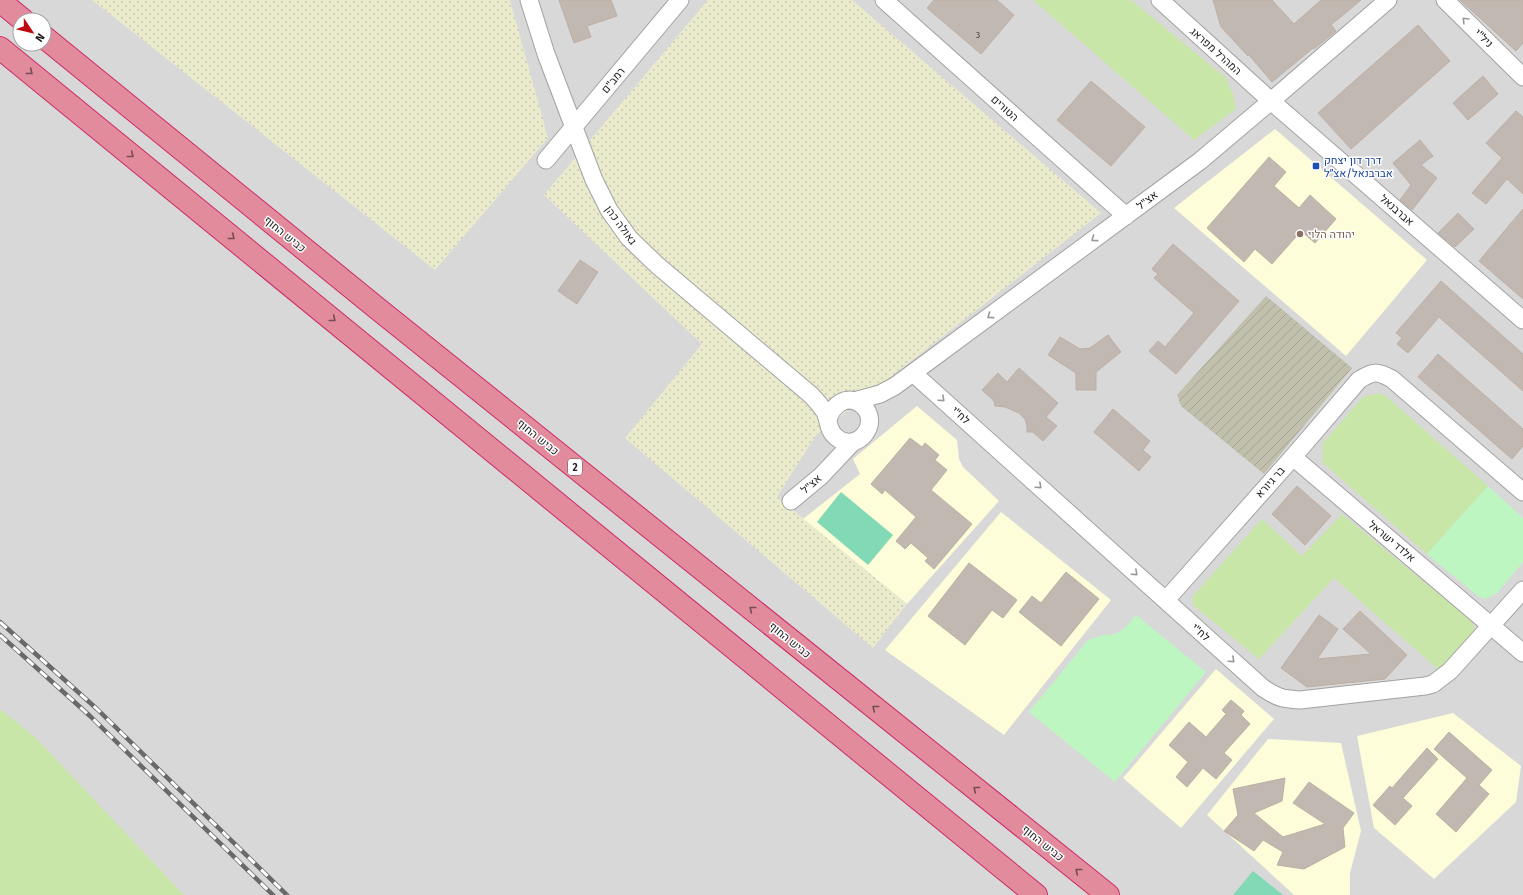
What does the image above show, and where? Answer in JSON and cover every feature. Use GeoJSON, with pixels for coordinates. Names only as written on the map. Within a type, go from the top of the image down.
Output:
{"type":"FeatureCollection","features":[{"type":"Feature","properties":{"kind":"highway"},"geometry":{"type":"LineString","coordinates":[[0,1],[13,12]]}},
{"type":"Feature","properties":{"kind":"highway","name":"כביש החוף"},"geometry":{"type":"LineString","coordinates":[[52,44],[390,319],[1108,895]]}},
{"type":"Feature","properties":{"kind":"highway"},"geometry":{"type":"LineString","coordinates":[[0,48],[1036,895]]}},
{"type":"Feature","properties":{"kind":"street","name":"גאולה כהן"},"geometry":{"type":"LineString","coordinates":[[529,0],[546,54],[573,127],[609,210],[629,238],[657,265],[818,402],[824,411],[830,427]]}},
{"type":"Feature","properties":{"kind":"street","name":"רמב\"ם"},"geometry":{"type":"LineString","coordinates":[[546,160],[680,0]]}},
{"type":"Feature","properties":{"kind":"street","name":"הטורים"},"geometry":{"type":"LineString","coordinates":[[884,0],[1126,216]]}},
{"type":"Feature","properties":{"kind":"street","name":"המהרל מפראג"},"geometry":{"type":"LineString","coordinates":[[1160,0],[1271,101]]}},
{"type":"Feature","properties":{"kind":"street","name":"אצ\"ל"},"geometry":{"type":"LineString","coordinates":[[849,401],[880,394],[895,386],[1126,216],[1200,160],[1388,0]]}},
{"type":"Feature","properties":{"kind":"street","name":"ניל\"י"},"geometry":{"type":"LineString","coordinates":[[1445,0],[1523,77]]}},
{"type":"Feature","properties":{"kind":"street","name":"אברבנאל"},"geometry":{"type":"LineString","coordinates":[[1271,101],[1523,320]]}},
{"type":"Feature","properties":{"kind":"street","name":"בר גיורא"},"geometry":{"type":"LineString","coordinates":[[1166,600],[1359,380],[1373,372],[1392,379],[1523,492]]}},
{"type":"Feature","properties":{"kind":"street","name":"לח\"י"},"geometry":{"type":"LineString","coordinates":[[913,373],[1263,688],[1284,699],[1300,700],[1433,684],[1450,672],[1523,590]]}},
{"type":"Feature","properties":{"kind":"street","name":"אצ\"ל"},"geometry":{"type":"LineString","coordinates":[[869,426],[884,400],[895,386]]}},
{"type":"Feature","properties":{"kind":"street","name":"גאולה כהן"},"geometry":{"type":"LineString","coordinates":[[802,387],[820,395],[849,401]]}},
{"type":"Feature","properties":{"kind":"street"},"geometry":{"type":"LineString","coordinates":[[849,401],[864,407],[868,412],[869,426],[867,433],[862,438],[853,442],[843,441],[837,438],[830,427],[829,414],[838,404],[849,401]]}},
{"type":"Feature","properties":{"kind":"street","name":"אצ\"ל"},"geometry":{"type":"LineString","coordinates":[[830,427],[834,442],[831,465]]}},
{"type":"Feature","properties":{"kind":"street","name":"אצ\"ל"},"geometry":{"type":"LineString","coordinates":[[791,501],[821,476],[853,442]]}},
{"type":"Feature","properties":{"kind":"street","name":"אלדד ישראל"},"geometry":{"type":"LineString","coordinates":[[1293,457],[1523,653]]}},
{"type":"Feature","properties":{"kind":"shaded area"},"geometry":{"type":"Polygon","coordinates":[[[0,0],[1523,0],[1523,895],[0,895],[0,0]]]}},
{"type":"Feature","properties":{"kind":"shaded area"},"geometry":{"type":"Polygon","coordinates":[[[92,0],[510,0],[548,138],[435,270],[92,0]]]}},
{"type":"Feature","properties":{"kind":"shaded area"},"geometry":{"type":"Polygon","coordinates":[[[708,0],[852,0],[1101,213],[816,435],[777,497],[907,604],[873,648],[625,438],[702,344],[544,195],[708,0]]]}},
{"type":"Feature","properties":{"kind":"shaded area","name":"יהודה הלוי"},"geometry":{"type":"Polygon","coordinates":[[[1275,129],[1427,260],[1346,356],[1174,208],[1275,129]]]}},
{"type":"Feature","properties":{"kind":"shaded area"},"geometry":{"type":"Polygon","coordinates":[[[1266,296],[1352,368],[1264,474],[1181,406],[1177,395],[1266,296]]]}},
{"type":"Feature","properties":{"kind":"shaded area"},"geometry":{"type":"Polygon","coordinates":[[[917,406],[957,440],[959,459],[963,467],[999,501],[907,604],[803,519],[860,474],[853,459],[917,406]]]}},
{"type":"Feature","properties":{"kind":"shaded area"},"geometry":{"type":"Polygon","coordinates":[[[1001,512],[1111,600],[1004,735],[885,650],[1001,512]]]}},
{"type":"Feature","properties":{"kind":"shaded area"},"geometry":{"type":"Polygon","coordinates":[[[1216,669],[1274,719],[1181,828],[1123,778],[1216,669]]]}},
{"type":"Feature","properties":{"kind":"shaded area"},"geometry":{"type":"Polygon","coordinates":[[[1453,713],[1521,766],[1516,802],[1434,879],[1374,828],[1357,736],[1453,713]]]}},
{"type":"Feature","properties":{"kind":"shaded area"},"geometry":{"type":"Polygon","coordinates":[[[1268,739],[1341,743],[1361,831],[1350,873],[1350,895],[1294,895],[1207,815],[1268,739]]]}},
{"type":"Feature","properties":{"kind":"green space"},"geometry":{"type":"Polygon","coordinates":[[[1033,0],[1131,0],[1226,78],[1233,94],[1236,109],[1194,140],[1033,0]]]}},
{"type":"Feature","properties":{"kind":"green space"},"geometry":{"type":"Polygon","coordinates":[[[1379,393],[1387,397],[1488,486],[1427,554],[1323,463],[1323,443],[1363,397],[1379,393]]]}},
{"type":"Feature","properties":{"kind":"green space"},"geometry":{"type":"Polygon","coordinates":[[[1488,486],[1523,518],[1523,562],[1497,593],[1485,599],[1479,597],[1427,554],[1488,486]]]}},
{"type":"Feature","properties":{"kind":"green space"},"geometry":{"type":"Polygon","coordinates":[[[841,492],[893,535],[868,565],[817,522],[841,492]]]}},
{"type":"Feature","properties":{"kind":"green space"},"geometry":{"type":"Polygon","coordinates":[[[1342,514],[1470,620],[1474,626],[1474,633],[1440,671],[1334,578],[1259,659],[1193,605],[1192,597],[1262,519],[1302,556],[1342,514]]]}},
{"type":"Feature","properties":{"kind":"green space"},"geometry":{"type":"Polygon","coordinates":[[[1136,615],[1206,672],[1115,782],[1029,712],[1088,640],[1104,635],[1115,634],[1125,628],[1136,615]]]}},
{"type":"Feature","properties":{"kind":"green space"},"geometry":{"type":"Polygon","coordinates":[[[0,709],[35,737],[184,895],[0,895],[0,709]]]}},
{"type":"Feature","properties":{"kind":"green space"},"geometry":{"type":"Polygon","coordinates":[[[1253,871],[1283,895],[1233,895],[1253,871]]]}},
{"type":"Feature","properties":{"kind":"building"},"geometry":{"type":"Polygon","coordinates":[[[559,0],[611,0],[617,16],[587,26],[591,37],[574,43],[559,0]]]}},
{"type":"Feature","properties":{"kind":"building"},"geometry":{"type":"Polygon","coordinates":[[[934,0],[997,0],[1014,15],[981,54],[927,8],[934,0]]]}},
{"type":"Feature","properties":{"kind":"building"},"geometry":{"type":"Polygon","coordinates":[[[1213,0],[1272,0],[1294,24],[1321,0],[1361,0],[1331,25],[1336,31],[1272,82],[1249,55],[1248,56],[1221,27],[1213,0]]]}},
{"type":"Feature","properties":{"kind":"building"},"geometry":{"type":"Polygon","coordinates":[[[1460,0],[1523,0],[1523,43],[1516,51],[1460,0]]]}},
{"type":"Feature","properties":{"kind":"building"},"geometry":{"type":"Polygon","coordinates":[[[1418,25],[1450,61],[1351,149],[1318,113],[1418,25]]]}},
{"type":"Feature","properties":{"kind":"building"},"geometry":{"type":"Polygon","coordinates":[[[1483,76],[1498,94],[1468,120],[1453,103],[1483,76]]]}},
{"type":"Feature","properties":{"kind":"building"},"geometry":{"type":"Polygon","coordinates":[[[1091,81],[1145,127],[1111,166],[1057,120],[1091,81]]]}},
{"type":"Feature","properties":{"kind":"building"},"geometry":{"type":"Polygon","coordinates":[[[1516,111],[1523,117],[1523,194],[1507,179],[1486,204],[1472,193],[1502,158],[1486,143],[1516,111]]]}},
{"type":"Feature","properties":{"kind":"building"},"geometry":{"type":"Polygon","coordinates":[[[1420,140],[1433,156],[1421,165],[1437,178],[1412,210],[1400,200],[1411,185],[1393,163],[1420,140]]]}},
{"type":"Feature","properties":{"kind":"building"},"geometry":{"type":"Polygon","coordinates":[[[1269,157],[1286,172],[1274,186],[1299,208],[1310,195],[1336,219],[1315,243],[1301,231],[1272,264],[1255,249],[1244,262],[1207,228],[1269,157]]]}},
{"type":"Feature","properties":{"kind":"building"},"geometry":{"type":"Polygon","coordinates":[[[1523,209],[1523,299],[1479,261],[1523,209]]]}},
{"type":"Feature","properties":{"kind":"building"},"geometry":{"type":"Polygon","coordinates":[[[1458,213],[1474,229],[1455,247],[1438,233],[1458,213]]]}},
{"type":"Feature","properties":{"kind":"building"},"geometry":{"type":"Polygon","coordinates":[[[1173,244],[1239,301],[1176,374],[1149,351],[1158,341],[1165,347],[1194,313],[1154,278],[1158,274],[1152,269],[1173,244]]]}},
{"type":"Feature","properties":{"kind":"building"},"geometry":{"type":"Polygon","coordinates":[[[580,260],[598,272],[577,304],[558,291],[580,260]]]}},
{"type":"Feature","properties":{"kind":"building"},"geometry":{"type":"Polygon","coordinates":[[[1441,281],[1523,354],[1523,391],[1439,317],[1408,353],[1397,344],[1402,338],[1396,333],[1441,281]]]}},
{"type":"Feature","properties":{"kind":"building"},"geometry":{"type":"Polygon","coordinates":[[[1108,335],[1121,352],[1096,372],[1096,390],[1076,390],[1076,373],[1048,355],[1060,337],[1080,349],[1090,348],[1108,335]]]}},
{"type":"Feature","properties":{"kind":"building"},"geometry":{"type":"Polygon","coordinates":[[[1438,354],[1523,429],[1523,446],[1512,459],[1418,377],[1438,354]]]}},
{"type":"Feature","properties":{"kind":"building"},"geometry":{"type":"Polygon","coordinates":[[[1019,368],[1058,403],[1046,417],[1057,426],[1043,441],[1033,432],[1027,432],[1025,419],[1019,413],[1005,407],[995,406],[994,401],[982,390],[998,373],[1007,382],[1019,368]]]}},
{"type":"Feature","properties":{"kind":"building"},"geometry":{"type":"Polygon","coordinates":[[[1113,409],[1150,441],[1143,450],[1151,457],[1139,471],[1094,432],[1113,409]]]}},
{"type":"Feature","properties":{"kind":"building"},"geometry":{"type":"Polygon","coordinates":[[[910,438],[922,447],[925,443],[939,455],[935,460],[947,470],[931,490],[972,524],[934,569],[925,561],[928,558],[911,543],[905,549],[896,541],[916,517],[885,490],[882,494],[871,484],[910,438]]]}},
{"type":"Feature","properties":{"kind":"building"},"geometry":{"type":"Polygon","coordinates":[[[1297,486],[1331,516],[1305,545],[1272,514],[1297,486]]]}},
{"type":"Feature","properties":{"kind":"building"},"geometry":{"type":"Polygon","coordinates":[[[969,563],[1017,600],[1003,618],[992,610],[965,645],[928,616],[969,563]]]}},
{"type":"Feature","properties":{"kind":"building"},"geometry":{"type":"Polygon","coordinates":[[[1066,572],[1099,599],[1061,646],[1019,612],[1032,596],[1041,603],[1066,572]]]}},
{"type":"Feature","properties":{"kind":"building"},"geometry":{"type":"Polygon","coordinates":[[[1360,611],[1407,655],[1385,679],[1307,687],[1281,668],[1319,615],[1338,629],[1317,659],[1371,654],[1343,629],[1360,611]]]}},
{"type":"Feature","properties":{"kind":"building"},"geometry":{"type":"Polygon","coordinates":[[[1231,700],[1244,711],[1241,715],[1250,724],[1224,753],[1232,760],[1216,779],[1203,768],[1187,787],[1176,777],[1188,762],[1169,745],[1189,722],[1206,737],[1226,714],[1222,710],[1231,700]]]}},
{"type":"Feature","properties":{"kind":"building"},"geometry":{"type":"Polygon","coordinates":[[[1449,732],[1492,770],[1479,785],[1489,794],[1456,832],[1436,814],[1467,778],[1434,749],[1449,732]]]}},
{"type":"Feature","properties":{"kind":"building"},"geometry":{"type":"Polygon","coordinates":[[[1427,748],[1438,759],[1403,798],[1412,806],[1395,825],[1373,805],[1390,786],[1392,788],[1427,748]]]}},
{"type":"Feature","properties":{"kind":"building"},"geometry":{"type":"Polygon","coordinates":[[[1285,778],[1282,801],[1254,813],[1283,837],[1325,824],[1293,803],[1309,782],[1354,813],[1343,828],[1345,847],[1304,869],[1277,865],[1283,852],[1263,840],[1254,851],[1224,831],[1238,815],[1233,789],[1285,778]]]}},
{"type":"Feature","properties":{"kind":"railway"},"geometry":{"type":"LineString","coordinates":[[0,622],[97,709],[287,895]]}},
{"type":"Feature","properties":{"kind":"railway"},"geometry":{"type":"LineString","coordinates":[[0,635],[90,716],[273,895]]}},
{"type":"Feature","properties":{"kind":"place","name":"דרך דון יצחק אברבנאל/אצ״ל"},"geometry":{"type":"Point","coordinates":[1316,166]}},
{"type":"Feature","properties":{"kind":"place","name":"יהודה הלוי"},"geometry":{"type":"Point","coordinates":[1300,234]}}]}
